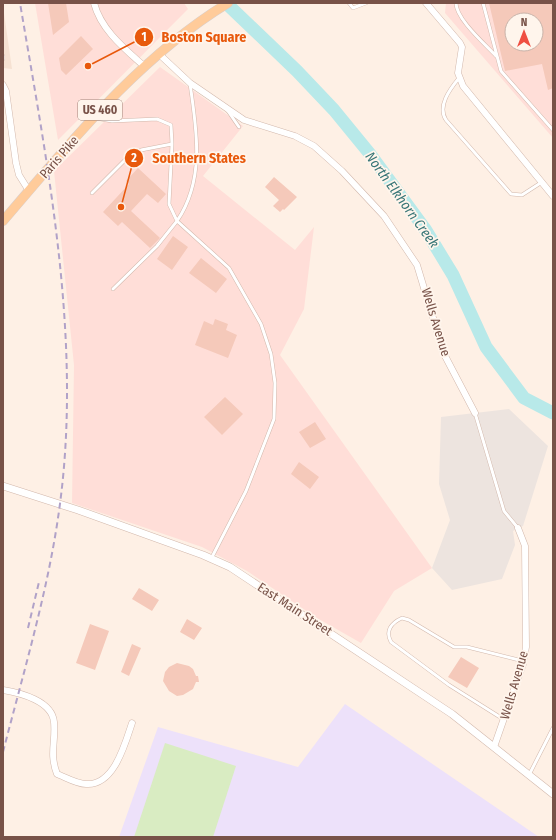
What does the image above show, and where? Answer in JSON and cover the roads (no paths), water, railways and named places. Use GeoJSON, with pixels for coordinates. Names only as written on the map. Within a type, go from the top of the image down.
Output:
{"type":"FeatureCollection","features":[{"type":"Feature","properties":{"kind":"main road","name":"Paris Pike"},"geometry":{"type":"LineString","coordinates":[[3,221],[93,118],[145,67],[211,12],[228,3]]}},
{"type":"Feature","properties":{"kind":"street"},"geometry":{"type":"LineString","coordinates":[[94,3],[96,12],[107,29],[145,67]]}},
{"type":"Feature","properties":{"kind":"street"},"geometry":{"type":"LineString","coordinates":[[426,3],[462,47],[459,78],[463,86],[553,196]]}},
{"type":"Feature","properties":{"kind":"street","name":"Wells Avenue"},"geometry":{"type":"LineString","coordinates":[[159,54],[190,83],[244,120],[295,136],[314,146],[342,172],[384,216],[418,265],[444,354],[475,413]]}},
{"type":"Feature","properties":{"kind":"street"},"geometry":{"type":"LineString","coordinates":[[3,85],[6,91],[19,175],[29,191]]}},
{"type":"Feature","properties":{"kind":"street","name":"East Main Street"},"geometry":{"type":"LineString","coordinates":[[3,486],[78,510],[230,567],[452,714],[553,794]]}},
{"type":"Feature","properties":{"kind":"street","name":"Wells Avenue"},"geometry":{"type":"LineString","coordinates":[[494,747],[523,661],[526,622],[525,546],[518,528]]}},
{"type":"Feature","properties":{"kind":"street"},"geometry":{"type":"LineString","coordinates":[[3,690],[18,692],[42,704],[52,714],[54,723],[52,761],[57,774],[86,784],[98,782],[112,771],[122,752],[132,723]]}},
{"type":"Feature","properties":{"kind":"lane"},"geometry":{"type":"LineString","coordinates":[[349,3],[353,8],[366,3]]}},
{"type":"Feature","properties":{"kind":"lane"},"geometry":{"type":"LineString","coordinates":[[456,3],[457,11],[472,31],[497,56]]}},
{"type":"Feature","properties":{"kind":"lane"},"geometry":{"type":"LineString","coordinates":[[483,3],[501,71],[553,130]]}},
{"type":"Feature","properties":{"kind":"lane"},"geometry":{"type":"LineString","coordinates":[[459,78],[451,88],[443,104],[442,112],[446,120],[511,194],[522,195],[542,182]]}},
{"type":"Feature","properties":{"kind":"lane"},"geometry":{"type":"LineString","coordinates":[[113,289],[157,246],[177,221],[189,201],[197,164],[198,143],[190,83]]}},
{"type":"Feature","properties":{"kind":"lane"},"geometry":{"type":"LineString","coordinates":[[226,108],[239,127]]}},
{"type":"Feature","properties":{"kind":"lane"},"geometry":{"type":"LineString","coordinates":[[93,118],[112,121],[157,118],[171,126],[172,144],[169,204],[177,221],[229,268],[261,324],[271,354],[275,384],[274,419],[246,491],[211,559]]}},
{"type":"Feature","properties":{"kind":"lane"},"geometry":{"type":"LineString","coordinates":[[92,193],[128,157],[141,150],[172,144]]}},
{"type":"Feature","properties":{"kind":"lane","name":"Wells Avenue"},"geometry":{"type":"LineString","coordinates":[[475,413],[504,511],[518,528]]}},
{"type":"Feature","properties":{"kind":"lane"},"geometry":{"type":"LineString","coordinates":[[504,720],[449,685],[391,642],[388,637],[388,631],[391,624],[402,618],[409,620],[454,647],[467,647],[523,661]]}},
{"type":"Feature","properties":{"kind":"lane"},"geometry":{"type":"LineString","coordinates":[[529,775],[553,728]]}},
{"type":"Feature","properties":{"kind":"waterway","name":"North Elkhorn Creek"},"geometry":{"type":"LineString","coordinates":[[226,3],[297,71],[334,110],[370,154],[425,229],[453,275],[486,347],[524,398],[553,413]]}},
{"type":"Feature","properties":{"kind":"railway"},"geometry":{"type":"LineString","coordinates":[[3,752],[42,602],[54,541],[59,511],[65,447],[67,384],[65,320],[59,256],[51,192],[20,3]]}},
{"type":"Feature","properties":{"kind":"railway"},"geometry":{"type":"LineString","coordinates":[[28,628],[39,582]]}},
{"type":"Feature","properties":{"kind":"place","name":"Boston Square"},"geometry":{"type":"Point","coordinates":[88,66]}},
{"type":"Feature","properties":{"kind":"place","name":"Southern States"},"geometry":{"type":"Point","coordinates":[121,207]}}]}
